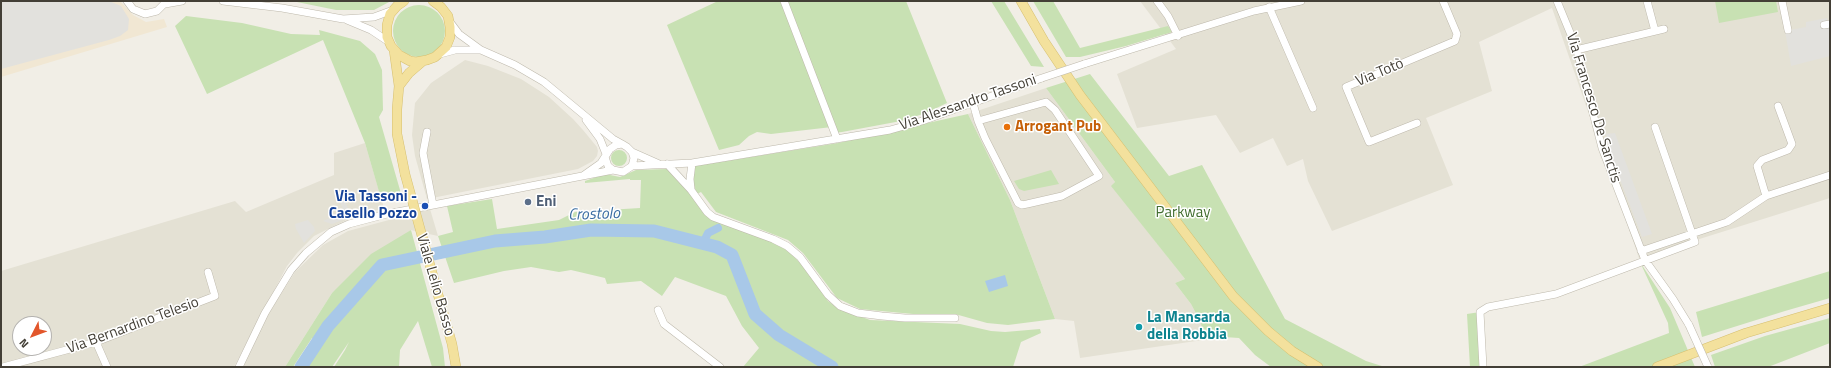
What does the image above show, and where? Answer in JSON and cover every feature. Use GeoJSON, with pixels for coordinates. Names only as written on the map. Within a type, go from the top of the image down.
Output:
{"type":"FeatureCollection","features":[{"type":"Feature","properties":{"kind":"main road"},"geometry":{"type":"LineString","coordinates":[[393,10],[404,1]]}},
{"type":"Feature","properties":{"kind":"main road"},"geometry":{"type":"LineString","coordinates":[[399,86],[409,73],[423,61],[439,54],[446,47],[450,37],[450,22],[440,4],[432,1]]}},
{"type":"Feature","properties":{"kind":"main road"},"geometry":{"type":"LineString","coordinates":[[1021,1],[1044,41],[1080,95],[1233,296],[1268,331],[1292,351],[1318,367]]}},
{"type":"Feature","properties":{"kind":"main road","name":"Viale Lelio Basso"},"geometry":{"type":"LineString","coordinates":[[393,10],[387,25],[399,86],[396,124],[398,143],[405,174],[452,344],[456,367]]}},
{"type":"Feature","properties":{"kind":"main road"},"geometry":{"type":"LineString","coordinates":[[392,46],[410,61],[423,61]]}},
{"type":"Feature","properties":{"kind":"main road"},"geometry":{"type":"LineString","coordinates":[[1657,367],[1746,332],[1830,308]]}},
{"type":"Feature","properties":{"kind":"street"},"geometry":{"type":"LineString","coordinates":[[127,1],[133,9],[145,14],[157,11],[166,3],[182,1]]}},
{"type":"Feature","properties":{"kind":"street"},"geometry":{"type":"LineString","coordinates":[[223,1],[282,8],[343,19],[371,30],[392,46]]}},
{"type":"Feature","properties":{"kind":"street"},"geometry":{"type":"LineString","coordinates":[[785,1],[837,139]]}},
{"type":"Feature","properties":{"kind":"street"},"geometry":{"type":"LineString","coordinates":[[1157,1],[1171,21],[1178,36]]}},
{"type":"Feature","properties":{"kind":"street","name":"Via Alessandro Tassoni"},"geometry":{"type":"LineString","coordinates":[[239,367],[265,313],[291,270],[315,244],[331,232],[349,224],[433,205],[613,170],[623,172],[632,166],[692,163],[906,126],[1084,64],[1269,8],[1301,1]]}},
{"type":"Feature","properties":{"kind":"street","name":"Via Totò"},"geometry":{"type":"LineString","coordinates":[[1417,123],[1369,142],[1346,87],[1455,40],[1457,34],[1443,1]]}},
{"type":"Feature","properties":{"kind":"street","name":"Via Francesco De Sanctis"},"geometry":{"type":"LineString","coordinates":[[1557,1],[1576,50],[1602,148],[1644,260],[1673,299],[1689,325],[1708,367]]}},
{"type":"Feature","properties":{"kind":"street"},"geometry":{"type":"LineString","coordinates":[[1647,1],[1655,31]]}},
{"type":"Feature","properties":{"kind":"street"},"geometry":{"type":"LineString","coordinates":[[1782,1],[1788,30]]}},
{"type":"Feature","properties":{"kind":"street"},"geometry":{"type":"LineString","coordinates":[[1269,8],[1313,108]]}},
{"type":"Feature","properties":{"kind":"street"},"geometry":{"type":"LineString","coordinates":[[343,19],[374,17],[393,10]]}},
{"type":"Feature","properties":{"kind":"street"},"geometry":{"type":"LineString","coordinates":[[450,22],[459,34],[481,50],[527,71],[554,90],[582,114],[622,144]]}},
{"type":"Feature","properties":{"kind":"street"},"geometry":{"type":"LineString","coordinates":[[1576,50],[1664,29]]}},
{"type":"Feature","properties":{"kind":"street"},"geometry":{"type":"LineString","coordinates":[[439,54],[455,50],[481,50]]}},
{"type":"Feature","properties":{"kind":"street"},"geometry":{"type":"LineString","coordinates":[[973,103],[978,121],[985,138],[1018,203],[1022,205],[1062,196],[1099,176],[1055,110],[1046,102],[978,121]]}},
{"type":"Feature","properties":{"kind":"street"},"geometry":{"type":"LineString","coordinates":[[1766,196],[1757,166],[1762,160],[1788,150],[1792,144],[1778,106]]}},
{"type":"Feature","properties":{"kind":"street"},"geometry":{"type":"LineString","coordinates":[[582,114],[600,139],[606,155],[608,166],[613,170]]}},
{"type":"Feature","properties":{"kind":"street"},"geometry":{"type":"LineString","coordinates":[[1483,367],[1480,312],[1488,307],[1556,294],[1644,260],[1696,242],[1655,127]]}},
{"type":"Feature","properties":{"kind":"street"},"geometry":{"type":"LineString","coordinates":[[427,132],[423,153],[433,205]]}},
{"type":"Feature","properties":{"kind":"street","name":"Via Alessandro Tassoni"},"geometry":{"type":"LineString","coordinates":[[582,176],[596,167],[613,146],[622,144],[627,146],[632,152],[659,164]]}},
{"type":"Feature","properties":{"kind":"street"},"geometry":{"type":"LineString","coordinates":[[632,152],[634,158],[632,166]]}},
{"type":"Feature","properties":{"kind":"street"},"geometry":{"type":"LineString","coordinates":[[691,190],[690,179],[692,163]]}},
{"type":"Feature","properties":{"kind":"street"},"geometry":{"type":"LineString","coordinates":[[667,164],[691,190],[706,212],[713,217],[773,239],[787,246],[800,257],[828,295],[840,306],[858,313],[882,316],[905,318],[955,318]]}},
{"type":"Feature","properties":{"kind":"street"},"geometry":{"type":"LineString","coordinates":[[1641,250],[1727,222],[1766,196],[1830,175]]}},
{"type":"Feature","properties":{"kind":"street","name":"Via Bernardino Telesio"},"geometry":{"type":"LineString","coordinates":[[2,367],[96,342],[215,296],[208,272]]}},
{"type":"Feature","properties":{"kind":"street"},"geometry":{"type":"LineString","coordinates":[[658,310],[664,324],[720,367]]}},
{"type":"Feature","properties":{"kind":"street"},"geometry":{"type":"LineString","coordinates":[[96,342],[106,367]]}},
{"type":"Feature","properties":{"kind":"shaded area"},"geometry":{"type":"Polygon","coordinates":[[[1,1],[120,1],[133,15],[146,22],[164,19],[167,27],[1,77],[1,1]]]}},
{"type":"Feature","properties":{"kind":"shaded area"},"geometry":{"type":"Polygon","coordinates":[[[1,1],[109,1],[121,6],[129,19],[128,30],[120,36],[109,40],[1,69],[1,1]]]}},
{"type":"Feature","properties":{"kind":"shaded area"},"geometry":{"type":"Polygon","coordinates":[[[1140,1],[1830,1],[1830,198],[1639,258],[1552,8],[1479,42],[1492,91],[1426,118],[1453,185],[1332,231],[1308,181],[1303,159],[1287,166],[1273,138],[1240,153],[1216,115],[1137,128],[1117,74],[1176,49],[1140,1]]]}},
{"type":"Feature","properties":{"kind":"shaded area"},"geometry":{"type":"Polygon","coordinates":[[[1827,18],[1830,33],[1830,56],[1791,66],[1785,31],[1806,27],[1806,22],[1827,18]]]}},
{"type":"Feature","properties":{"kind":"shaded area"},"geometry":{"type":"Polygon","coordinates":[[[465,60],[488,66],[521,79],[549,97],[573,119],[597,147],[597,156],[593,161],[578,169],[427,199],[415,156],[412,135],[415,103],[431,83],[465,60]]]}},
{"type":"Feature","properties":{"kind":"shaded area"},"geometry":{"type":"Polygon","coordinates":[[[1046,88],[1115,182],[1112,186],[1185,279],[1175,283],[1191,304],[1201,323],[1203,340],[1080,358],[1074,321],[1055,319],[1010,200],[968,114],[1046,88]]]}},
{"type":"Feature","properties":{"kind":"shaded area"},"geometry":{"type":"Polygon","coordinates":[[[1615,133],[1652,234],[1642,237],[1621,182],[1608,146],[1606,134],[1615,133]]]}},
{"type":"Feature","properties":{"kind":"shaded area"},"geometry":{"type":"Polygon","coordinates":[[[365,143],[384,208],[353,217],[314,236],[297,253],[287,266],[234,367],[1,367],[1,271],[235,201],[246,212],[334,175],[334,153],[365,143]]]}},
{"type":"Feature","properties":{"kind":"shaded area"},"geometry":{"type":"Polygon","coordinates":[[[345,200],[351,217],[332,224],[323,221],[344,211],[340,202],[345,200]]]}},
{"type":"Feature","properties":{"kind":"shaded area"},"geometry":{"type":"Polygon","coordinates":[[[430,209],[438,236],[411,230],[332,293],[285,367],[242,367],[266,318],[295,272],[323,245],[348,231],[430,209]]]}},
{"type":"Feature","properties":{"kind":"shaded area"},"geometry":{"type":"Polygon","coordinates":[[[308,220],[314,227],[315,231],[304,243],[296,229],[295,224],[308,220]]]}},
{"type":"Feature","properties":{"kind":"green space"},"geometry":{"type":"Polygon","coordinates":[[[292,1],[391,1],[374,10],[336,10],[292,1]]]}},
{"type":"Feature","properties":{"kind":"green space"},"geometry":{"type":"Polygon","coordinates":[[[718,1],[906,1],[947,103],[926,113],[901,121],[842,132],[834,133],[832,127],[771,134],[757,132],[749,136],[739,145],[719,150],[667,25],[718,1]]]}},
{"type":"Feature","properties":{"kind":"green space"},"geometry":{"type":"Polygon","coordinates":[[[991,1],[1004,1],[1044,67],[1031,66],[991,1]]]}},
{"type":"Feature","properties":{"kind":"green space"},"geometry":{"type":"Polygon","coordinates":[[[1033,1],[1053,1],[1080,48],[1168,26],[1172,32],[1126,46],[1080,57],[1066,57],[1033,1]]]}},
{"type":"Feature","properties":{"kind":"green space"},"geometry":{"type":"Polygon","coordinates":[[[1715,1],[1776,1],[1778,12],[1719,23],[1715,1]]]}},
{"type":"Feature","properties":{"kind":"green space"},"geometry":{"type":"Polygon","coordinates":[[[414,5],[424,5],[433,9],[441,17],[445,26],[445,36],[441,45],[433,53],[424,57],[414,57],[405,53],[397,45],[393,36],[393,26],[397,17],[405,9],[414,5]]]}},
{"type":"Feature","properties":{"kind":"green space"},"geometry":{"type":"Polygon","coordinates":[[[186,16],[242,23],[291,34],[320,35],[319,30],[360,41],[375,54],[382,70],[383,110],[379,117],[402,197],[382,202],[365,143],[323,40],[207,94],[175,26],[186,16]]]}},
{"type":"Feature","properties":{"kind":"green space","name":"Parkway"},"geometry":{"type":"Polygon","coordinates":[[[1090,74],[1169,176],[1202,165],[1285,319],[1366,361],[1385,367],[1271,367],[1255,355],[1239,338],[1224,337],[1203,340],[1201,323],[1191,304],[1175,283],[1185,279],[1111,186],[1115,182],[1046,88],[1090,74]]]}},
{"type":"Feature","properties":{"kind":"green space"},"geometry":{"type":"Polygon","coordinates":[[[968,114],[1010,200],[1055,319],[1008,325],[987,323],[955,314],[913,314],[860,309],[837,298],[803,253],[788,240],[716,212],[701,192],[697,194],[693,183],[695,166],[838,143],[968,114]]]}},
{"type":"Feature","properties":{"kind":"green space"},"geometry":{"type":"Polygon","coordinates":[[[616,150],[622,150],[627,155],[625,164],[622,166],[616,166],[611,161],[611,155],[616,150]]]}},
{"type":"Feature","properties":{"kind":"green space"},"geometry":{"type":"Polygon","coordinates":[[[667,169],[676,176],[706,214],[779,245],[791,253],[808,272],[828,301],[836,307],[870,320],[960,324],[991,331],[1005,332],[1040,329],[1041,333],[1021,342],[1013,367],[743,367],[759,348],[742,326],[726,296],[675,277],[662,296],[641,281],[607,284],[605,278],[571,270],[559,272],[531,267],[504,271],[454,283],[438,236],[453,232],[447,206],[492,199],[497,229],[559,220],[575,212],[640,208],[641,180],[630,179],[585,183],[585,181],[605,174],[620,177],[636,170],[667,169]]]}},
{"type":"Feature","properties":{"kind":"green space"},"geometry":{"type":"Polygon","coordinates":[[[1051,170],[1059,184],[1024,191],[1019,189],[1014,181],[1051,170]]]}},
{"type":"Feature","properties":{"kind":"green space"},"geometry":{"type":"Polygon","coordinates":[[[411,230],[443,348],[445,367],[432,367],[418,321],[400,350],[399,367],[334,367],[349,342],[332,367],[305,367],[320,343],[312,338],[293,367],[285,367],[332,293],[371,254],[411,230]]]}},
{"type":"Feature","properties":{"kind":"green space"},"geometry":{"type":"Polygon","coordinates":[[[1640,262],[1670,308],[1695,367],[1579,367],[1669,333],[1668,323],[1640,262]]]}},
{"type":"Feature","properties":{"kind":"green space"},"geometry":{"type":"Polygon","coordinates":[[[1830,271],[1830,298],[1702,337],[1696,312],[1830,271]]]}},
{"type":"Feature","properties":{"kind":"green space"},"geometry":{"type":"Polygon","coordinates":[[[1480,312],[1483,367],[1470,367],[1467,314],[1480,312]]]}},
{"type":"Feature","properties":{"kind":"green space"},"geometry":{"type":"Polygon","coordinates":[[[1830,318],[1830,343],[1768,367],[1715,367],[1711,355],[1765,336],[1830,318]]]}},
{"type":"Feature","properties":{"kind":"water"},"geometry":{"type":"Polygon","coordinates":[[[1005,275],[1008,286],[989,292],[985,281],[1005,275]]]}},
{"type":"Feature","properties":{"kind":"waterway"},"geometry":{"type":"LineString","coordinates":[[703,243],[708,233],[718,228]]}},
{"type":"Feature","properties":{"kind":"waterway","name":"Crostolo"},"geometry":{"type":"LineString","coordinates":[[301,367],[328,326],[382,265],[495,241],[545,237],[591,230],[654,231],[717,247],[732,255],[755,314],[779,335],[832,367]]}},
{"type":"Feature","properties":{"kind":"place","name":"Arrogant Pub"},"geometry":{"type":"Point","coordinates":[1007,127]}},
{"type":"Feature","properties":{"kind":"place","name":"Eni"},"geometry":{"type":"Point","coordinates":[528,202]}},
{"type":"Feature","properties":{"kind":"place","name":"Via Tassoni - Casello Pozzo"},"geometry":{"type":"Point","coordinates":[425,206]}},
{"type":"Feature","properties":{"kind":"place","name":"La Mansarda della Robbia"},"geometry":{"type":"Point","coordinates":[1139,327]}}]}
